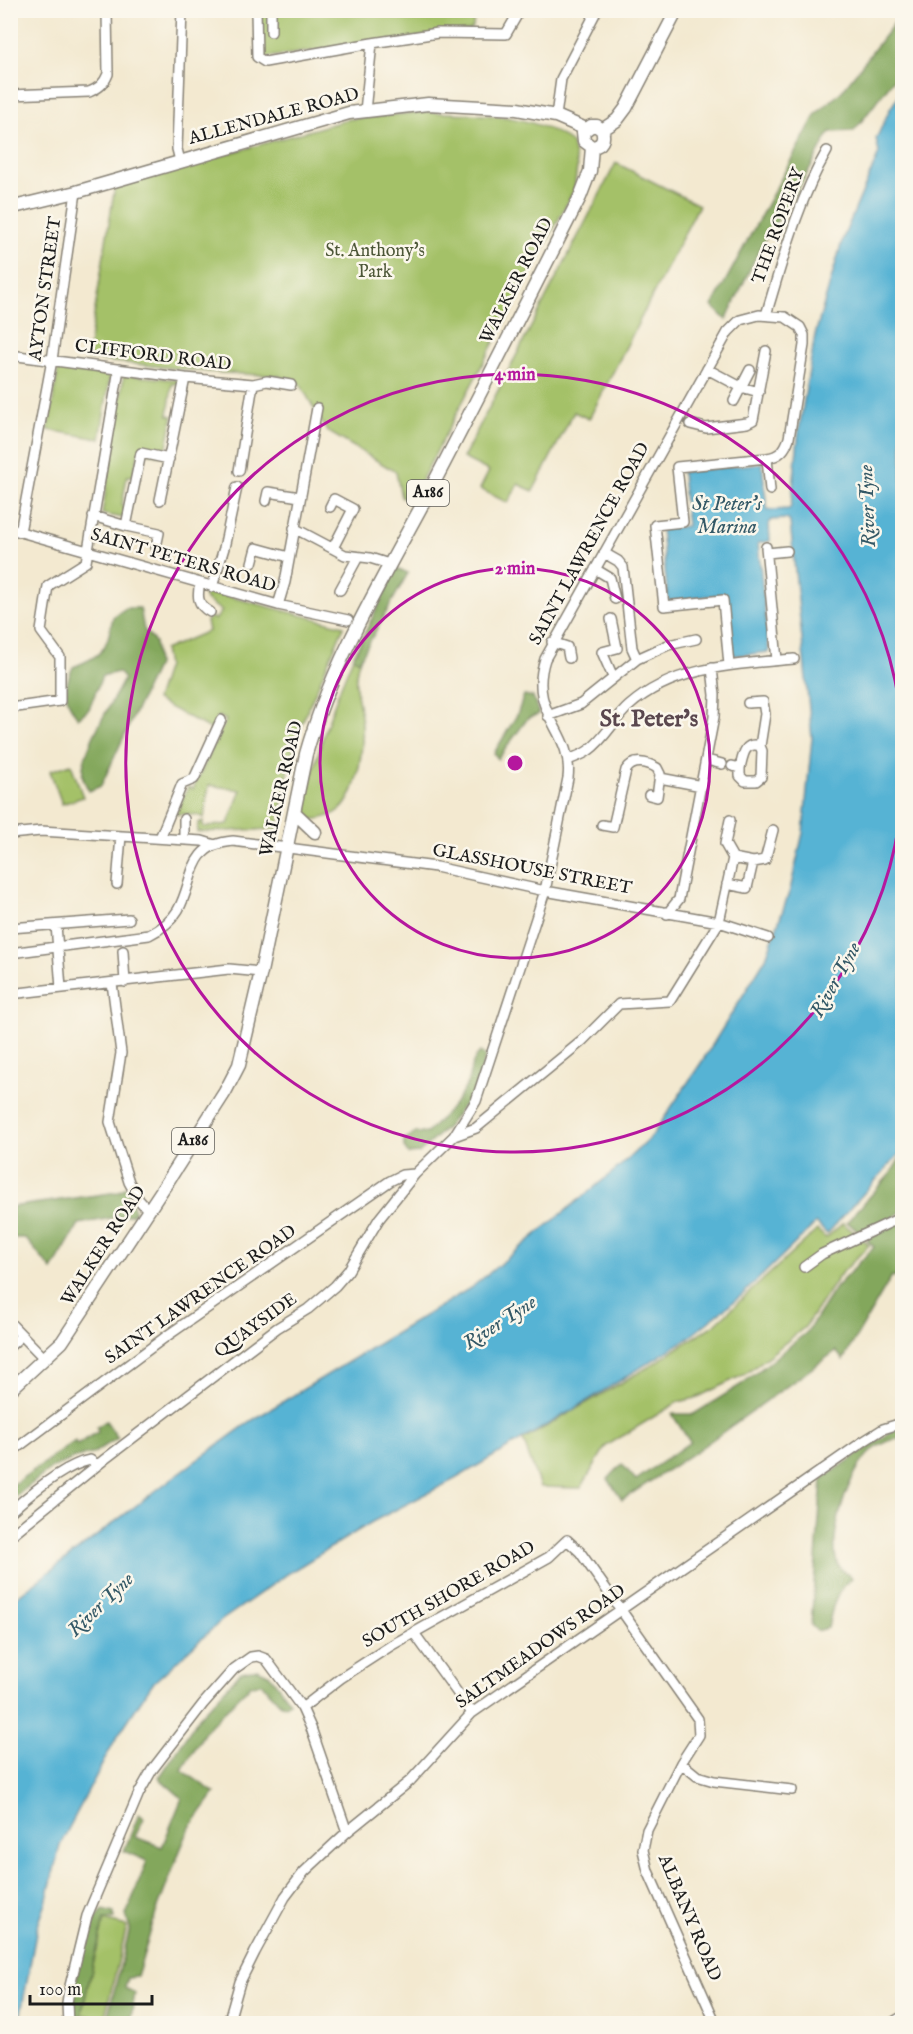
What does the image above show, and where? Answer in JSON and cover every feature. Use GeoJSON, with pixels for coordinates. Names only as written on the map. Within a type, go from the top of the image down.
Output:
{"type":"FeatureCollection","features":[{"type":"Feature","properties":{"kind":"main road"},"geometry":{"type":"LineString","coordinates":[[602,130],[617,120],[626,108],[677,10]]}},
{"type":"Feature","properties":{"kind":"main road","name":"ALLENDALE ROAD"},"geometry":{"type":"LineString","coordinates":[[10,203],[18,206],[76,192],[341,114],[428,104],[530,110],[556,116],[585,129]]}},
{"type":"Feature","properties":{"kind":"main road"},"geometry":{"type":"LineString","coordinates":[[595,126],[602,130],[604,135],[602,142],[592,147],[584,141],[585,129],[595,126]]}},
{"type":"Feature","properties":{"kind":"main road","name":"WALKER ROAD"},"geometry":{"type":"LineString","coordinates":[[10,1390],[45,1359],[67,1335],[219,1101],[239,1065],[261,972],[306,754],[316,719],[333,675],[389,564],[455,442],[580,197],[590,171],[592,147]]}},
{"type":"Feature","properties":{"kind":"main road"},"geometry":{"type":"LineString","coordinates":[[294,812],[315,832]]}},
{"type":"Feature","properties":{"kind":"street"},"geometry":{"type":"LineString","coordinates":[[10,95],[88,92],[97,89],[105,82],[108,74],[107,10]]}},
{"type":"Feature","properties":{"kind":"street"},"geometry":{"type":"LineString","coordinates":[[180,161],[177,138],[182,10]]}},
{"type":"Feature","properties":{"kind":"street"},"geometry":{"type":"LineString","coordinates":[[256,10],[256,57],[265,62],[438,33],[506,34],[520,10]]}},
{"type":"Feature","properties":{"kind":"street"},"geometry":{"type":"LineString","coordinates":[[271,10],[271,32]]}},
{"type":"Feature","properties":{"kind":"street"},"geometry":{"type":"LineString","coordinates":[[556,116],[561,80],[597,10]]}},
{"type":"Feature","properties":{"kind":"street"},"geometry":{"type":"LineString","coordinates":[[365,111],[372,43]]}},
{"type":"Feature","properties":{"kind":"street","name":"THE ROPERY"},"geometry":{"type":"LineString","coordinates":[[766,315],[804,197],[827,151]]}},
{"type":"Feature","properties":{"kind":"street","name":"AYTON STREET"},"geometry":{"type":"LineString","coordinates":[[15,531],[52,360],[76,192]]}},
{"type":"Feature","properties":{"kind":"street"},"geometry":{"type":"LineString","coordinates":[[729,665],[723,600],[663,606],[655,525],[683,522],[677,467],[767,458],[782,452],[787,444],[805,339],[795,322],[785,317],[766,315]]}},
{"type":"Feature","properties":{"kind":"street","name":"SAINT LAWRENCE ROAD"},"geometry":{"type":"LineString","coordinates":[[476,1101],[545,891],[568,778],[565,748],[542,703],[540,683],[544,659],[728,332],[735,323],[745,317],[766,315]]}},
{"type":"Feature","properties":{"kind":"street"},"geometry":{"type":"LineString","coordinates":[[690,424],[706,428],[750,422],[754,417],[766,351]]}},
{"type":"Feature","properties":{"kind":"street","name":"CLIFFORD ROAD"},"geometry":{"type":"LineString","coordinates":[[10,355],[185,378],[253,384],[267,381],[291,385]]}},
{"type":"Feature","properties":{"kind":"street"},"geometry":{"type":"LineString","coordinates":[[10,708],[60,701],[60,657],[41,631],[48,586],[86,562],[119,369]]}},
{"type":"Feature","properties":{"kind":"street"},"geometry":{"type":"LineString","coordinates":[[707,369],[741,387],[759,392]]}},
{"type":"Feature","properties":{"kind":"street"},"geometry":{"type":"LineString","coordinates":[[734,401],[750,370]]}},
{"type":"Feature","properties":{"kind":"street"},"geometry":{"type":"LineString","coordinates":[[160,500],[185,378]]}},
{"type":"Feature","properties":{"kind":"street"},"geometry":{"type":"LineString","coordinates":[[239,471],[253,384]]}},
{"type":"Feature","properties":{"kind":"street"},"geometry":{"type":"LineString","coordinates":[[279,602],[316,408]]}},
{"type":"Feature","properties":{"kind":"street"},"geometry":{"type":"LineString","coordinates":[[126,526],[141,453],[169,459]]}},
{"type":"Feature","properties":{"kind":"street"},"geometry":{"type":"LineString","coordinates":[[767,458],[770,490]]}},
{"type":"Feature","properties":{"kind":"street"},"geometry":{"type":"LineString","coordinates":[[212,587],[224,548],[237,487]]}},
{"type":"Feature","properties":{"kind":"street"},"geometry":{"type":"LineString","coordinates":[[266,501],[268,492],[300,497]]}},
{"type":"Feature","properties":{"kind":"street"},"geometry":{"type":"LineString","coordinates":[[330,507],[334,499],[353,509],[333,548]]}},
{"type":"Feature","properties":{"kind":"street"},"geometry":{"type":"LineString","coordinates":[[93,516],[159,533],[156,547]]}},
{"type":"Feature","properties":{"kind":"street"},"geometry":{"type":"LineString","coordinates":[[294,528],[345,555],[370,558],[389,564]]}},
{"type":"Feature","properties":{"kind":"street","name":"SAINT PETERS ROAD"},"geometry":{"type":"LineString","coordinates":[[15,531],[278,605],[348,620]]}},
{"type":"Feature","properties":{"kind":"street"},"geometry":{"type":"LineString","coordinates":[[252,563],[256,548],[289,557]]}},
{"type":"Feature","properties":{"kind":"street"},"geometry":{"type":"LineString","coordinates":[[777,660],[766,550],[787,551]]}},
{"type":"Feature","properties":{"kind":"street"},"geometry":{"type":"LineString","coordinates":[[604,553],[618,561],[623,567],[632,648],[637,659]]}},
{"type":"Feature","properties":{"kind":"street"},"geometry":{"type":"LineString","coordinates":[[340,590],[358,557]]}},
{"type":"Feature","properties":{"kind":"street"},"geometry":{"type":"LineString","coordinates":[[595,569],[610,579],[615,599]]}},
{"type":"Feature","properties":{"kind":"street"},"geometry":{"type":"LineString","coordinates":[[200,584],[197,596],[202,608],[210,612]]}},
{"type":"Feature","properties":{"kind":"street"},"geometry":{"type":"LineString","coordinates":[[611,619],[617,648],[602,652],[613,677]]}},
{"type":"Feature","properties":{"kind":"street"},"geometry":{"type":"LineString","coordinates":[[548,716],[582,704],[637,659],[668,645],[696,639]]}},
{"type":"Feature","properties":{"kind":"street"},"geometry":{"type":"LineString","coordinates":[[552,642],[567,646],[569,658]]}},
{"type":"Feature","properties":{"kind":"street"},"geometry":{"type":"LineString","coordinates":[[568,760],[591,749],[621,713],[644,694],[673,679],[729,665],[794,659]]}},
{"type":"Feature","properties":{"kind":"street"},"geometry":{"type":"LineString","coordinates":[[667,914],[679,898],[702,786],[715,708],[712,668]]}},
{"type":"Feature","properties":{"kind":"street"},"geometry":{"type":"LineString","coordinates":[[706,760],[731,766],[745,781],[756,781],[761,777],[762,751],[760,746],[765,714],[763,702],[748,703]]}},
{"type":"Feature","properties":{"kind":"street"},"geometry":{"type":"LineString","coordinates":[[159,838],[182,784],[194,779],[221,720]]}},
{"type":"Feature","properties":{"kind":"street"},"geometry":{"type":"LineString","coordinates":[[731,766],[750,744],[760,746]]}},
{"type":"Feature","properties":{"kind":"street"},"geometry":{"type":"LineString","coordinates":[[602,825],[617,828],[627,766],[636,762],[655,766],[659,771],[657,796],[649,795]]}},
{"type":"Feature","properties":{"kind":"street"},"geometry":{"type":"LineString","coordinates":[[660,778],[702,786]]}},
{"type":"Feature","properties":{"kind":"street"},"geometry":{"type":"LineString","coordinates":[[184,819],[184,840]]}},
{"type":"Feature","properties":{"kind":"street"},"geometry":{"type":"LineString","coordinates":[[454,1136],[476,1128],[582,1041],[619,1004],[670,1001],[718,922],[733,858],[725,844],[730,820]]}},
{"type":"Feature","properties":{"kind":"street"},"geometry":{"type":"LineString","coordinates":[[733,858],[753,862],[765,860],[773,830]]}},
{"type":"Feature","properties":{"kind":"street","name":"GLASSHOUSE STREET"},"geometry":{"type":"LineString","coordinates":[[10,834],[41,831],[202,841],[215,845],[233,841],[436,867],[545,891],[718,922],[768,939]]}},
{"type":"Feature","properties":{"kind":"street"},"geometry":{"type":"LineString","coordinates":[[117,884],[121,836]]}},
{"type":"Feature","properties":{"kind":"street"},"geometry":{"type":"LineString","coordinates":[[10,953],[140,938],[149,935],[163,927],[178,910],[193,866],[215,845]]}},
{"type":"Feature","properties":{"kind":"street"},"geometry":{"type":"LineString","coordinates":[[727,884],[747,888],[753,862]]}},
{"type":"Feature","properties":{"kind":"street"},"geometry":{"type":"LineString","coordinates":[[10,928],[129,920]]}},
{"type":"Feature","properties":{"kind":"street"},"geometry":{"type":"LineString","coordinates":[[56,925],[61,988]]}},
{"type":"Feature","properties":{"kind":"street"},"geometry":{"type":"LineString","coordinates":[[123,951],[125,982]]}},
{"type":"Feature","properties":{"kind":"street"},"geometry":{"type":"LineString","coordinates":[[10,994],[229,969],[261,972]]}},
{"type":"Feature","properties":{"kind":"street"},"geometry":{"type":"LineString","coordinates":[[112,983],[121,1053],[110,1122],[129,1182],[139,1200],[148,1210]]}},
{"type":"Feature","properties":{"kind":"street","name":"QUAYSIDE"},"geometry":{"type":"LineString","coordinates":[[10,1536],[97,1466],[278,1328],[308,1309],[335,1286],[348,1271],[379,1218],[416,1174],[454,1136],[476,1101]]}},
{"type":"Feature","properties":{"kind":"street","name":"SAINT LAWRENCE ROAD"},"geometry":{"type":"LineString","coordinates":[[10,1454],[164,1338],[390,1181],[402,1175],[416,1174]]}},
{"type":"Feature","properties":{"kind":"street"},"geometry":{"type":"LineString","coordinates":[[804,1267],[822,1254],[903,1217]]}},
{"type":"Feature","properties":{"kind":"street"},"geometry":{"type":"LineString","coordinates":[[10,1323],[45,1359]]}},
{"type":"Feature","properties":{"kind":"street"},"geometry":{"type":"LineString","coordinates":[[10,1346],[22,1335]]}},
{"type":"Feature","properties":{"kind":"street","name":"SALTMEADOWS ROAD"},"geometry":{"type":"LineString","coordinates":[[228,2024],[240,1982],[285,1897],[304,1872],[410,1781],[472,1713],[864,1442],[883,1430],[903,1423]]}},
{"type":"Feature","properties":{"kind":"street"},"geometry":{"type":"LineString","coordinates":[[10,1512],[68,1468],[90,1460],[97,1466]]}},
{"type":"Feature","properties":{"kind":"street","name":"SOUTH SHORE ROAD"},"geometry":{"type":"LineString","coordinates":[[302,1708],[341,1678],[414,1633],[549,1557],[567,1540],[580,1552],[620,1610]]}},
{"type":"Feature","properties":{"kind":"street","name":"ALBANY ROAD"},"geometry":{"type":"LineString","coordinates":[[620,1610],[698,1719],[699,1735],[681,1763],[647,1830],[643,1850],[648,1871],[716,2024]]}},
{"type":"Feature","properties":{"kind":"street"},"geometry":{"type":"LineString","coordinates":[[414,1633],[472,1713]]}},
{"type":"Feature","properties":{"kind":"street"},"geometry":{"type":"LineString","coordinates":[[68,2024],[69,1990],[87,1916],[139,1793],[152,1770],[204,1704],[234,1669],[250,1658],[258,1656],[266,1659],[302,1708],[312,1728],[347,1833]]}},
{"type":"Feature","properties":{"kind":"street"},"geometry":{"type":"LineString","coordinates":[[681,1763],[697,1776],[792,1790]]}},
{"type":"Feature","properties":{"kind":"street"},"geometry":{"type":"LineString","coordinates":[[890,2024],[903,2017]]}},
{"type":"Feature","properties":{"kind":"green space"},"geometry":{"type":"Polygon","coordinates":[[[260,11],[475,11],[473,27],[470,30],[268,57],[261,55],[260,11]]]}},
{"type":"Feature","properties":{"kind":"green space"},"geometry":{"type":"Polygon","coordinates":[[[902,13],[902,69],[854,131],[830,132],[799,188],[762,244],[726,320],[712,306],[816,114],[842,91],[902,13]]]}},
{"type":"Feature","properties":{"kind":"green space","name":"St. Anthony's Park"},"geometry":{"type":"Polygon","coordinates":[[[424,112],[501,117],[539,125],[572,143],[577,167],[574,190],[410,502],[401,497],[396,472],[327,431],[300,384],[279,376],[210,372],[87,359],[115,186],[350,119],[424,112]]]}},
{"type":"Feature","properties":{"kind":"green space"},"geometry":{"type":"Polygon","coordinates":[[[616,163],[699,205],[589,419],[574,412],[533,491],[518,484],[508,503],[480,489],[489,471],[463,458],[616,163]]]}},
{"type":"Feature","properties":{"kind":"green space"},"geometry":{"type":"Polygon","coordinates":[[[58,370],[110,375],[100,439],[48,430],[58,370]]]}},
{"type":"Feature","properties":{"kind":"green space"},"geometry":{"type":"Polygon","coordinates":[[[124,375],[179,380],[178,384],[172,384],[168,415],[173,416],[165,456],[139,452],[133,476],[127,476],[122,505],[125,506],[123,518],[102,514],[124,375]]]}},
{"type":"Feature","properties":{"kind":"green space"},"geometry":{"type":"Polygon","coordinates":[[[397,568],[408,573],[359,661],[353,657],[397,568]]]}},
{"type":"Feature","properties":{"kind":"green space"},"geometry":{"type":"Polygon","coordinates":[[[203,590],[344,626],[295,739],[277,829],[197,832],[198,823],[203,821],[203,827],[228,824],[241,790],[209,785],[204,818],[197,815],[176,814],[188,787],[193,789],[226,720],[219,716],[212,730],[156,700],[167,666],[164,650],[208,631],[206,621],[211,617],[215,620],[222,611],[206,600],[203,590]]]}},
{"type":"Feature","properties":{"kind":"green space"},"geometry":{"type":"Polygon","coordinates":[[[126,608],[140,608],[144,630],[155,642],[157,665],[101,786],[89,791],[83,778],[86,756],[124,679],[118,672],[102,676],[89,709],[78,718],[70,705],[66,688],[73,667],[92,658],[102,650],[106,644],[113,617],[126,608]]]}},
{"type":"Feature","properties":{"kind":"green space"},"geometry":{"type":"Polygon","coordinates":[[[353,657],[359,661],[356,689],[362,726],[361,752],[356,780],[347,802],[340,810],[326,817],[310,820],[303,813],[313,773],[330,715],[353,657]]]}},
{"type":"Feature","properties":{"kind":"green space"},"geometry":{"type":"Polygon","coordinates":[[[524,695],[533,697],[539,714],[528,718],[498,759],[494,753],[517,715],[524,695]]]}},
{"type":"Feature","properties":{"kind":"green space"},"geometry":{"type":"Polygon","coordinates":[[[71,764],[83,797],[62,804],[50,771],[71,764]]]}},
{"type":"Feature","properties":{"kind":"green space"},"geometry":{"type":"Polygon","coordinates":[[[480,1052],[486,1056],[473,1093],[447,1127],[419,1153],[408,1154],[404,1147],[404,1140],[415,1133],[427,1133],[453,1105],[466,1086],[472,1064],[480,1052]]]}},
{"type":"Feature","properties":{"kind":"green space"},"geometry":{"type":"Polygon","coordinates":[[[902,1155],[902,1211],[889,1220],[860,1233],[847,1222],[891,1173],[902,1155]]]}},
{"type":"Feature","properties":{"kind":"green space"},"geometry":{"type":"Polygon","coordinates":[[[126,1187],[135,1211],[133,1214],[79,1224],[52,1270],[25,1238],[11,1238],[11,1207],[118,1192],[126,1187]]]}},
{"type":"Feature","properties":{"kind":"green space"},"geometry":{"type":"Polygon","coordinates":[[[902,1220],[902,1279],[892,1276],[843,1360],[836,1351],[698,1450],[622,1500],[608,1479],[622,1464],[636,1480],[690,1442],[672,1414],[694,1414],[742,1384],[807,1332],[835,1288],[874,1247],[867,1240],[902,1220]]]}},
{"type":"Feature","properties":{"kind":"green space"},"geometry":{"type":"Polygon","coordinates":[[[843,1223],[869,1245],[839,1276],[805,1327],[747,1373],[696,1398],[678,1402],[606,1446],[581,1488],[540,1487],[523,1440],[650,1366],[715,1324],[817,1230],[826,1238],[843,1223]]]}},
{"type":"Feature","properties":{"kind":"green space"},"geometry":{"type":"Polygon","coordinates":[[[106,1421],[118,1438],[92,1454],[77,1457],[52,1468],[11,1500],[11,1486],[75,1441],[77,1445],[98,1432],[97,1427],[106,1421]]]}},
{"type":"Feature","properties":{"kind":"green space"},"geometry":{"type":"Polygon","coordinates":[[[894,1430],[902,1430],[902,1438],[880,1445],[864,1459],[856,1471],[842,1504],[835,1538],[835,1553],[838,1565],[852,1578],[841,1589],[835,1600],[828,1628],[817,1631],[811,1625],[822,1479],[894,1430]]]}},
{"type":"Feature","properties":{"kind":"green space"},"geometry":{"type":"Polygon","coordinates":[[[257,1669],[269,1674],[290,1702],[286,1705],[281,1704],[262,1684],[251,1685],[206,1730],[182,1770],[215,1793],[190,1827],[156,1913],[137,1977],[128,1978],[125,1988],[135,1993],[130,2023],[106,2023],[130,1928],[126,1915],[147,1861],[124,1851],[139,1814],[144,1818],[135,1837],[162,1847],[182,1798],[159,1778],[199,1717],[241,1672],[257,1669]]]}},
{"type":"Feature","properties":{"kind":"green space"},"geometry":{"type":"Polygon","coordinates":[[[103,1910],[114,1913],[114,1918],[104,1920],[81,2014],[82,2020],[76,2022],[72,2020],[83,1947],[88,1933],[103,1910]]]}},
{"type":"Feature","properties":{"kind":"green space"},"geometry":{"type":"Polygon","coordinates":[[[104,1920],[127,1926],[104,2020],[81,2014],[104,1920]]]}},
{"type":"Feature","properties":{"kind":"water"},"geometry":{"type":"Polygon","coordinates":[[[902,90],[902,1151],[827,1234],[816,1223],[742,1295],[687,1339],[455,1479],[372,1522],[289,1573],[222,1620],[152,1684],[115,1740],[60,1845],[46,1903],[37,1928],[19,2023],[11,2024],[11,1601],[251,1421],[472,1287],[619,1167],[652,1136],[703,1060],[766,958],[790,890],[803,833],[812,738],[790,522],[787,519],[771,520],[769,523],[770,541],[758,543],[769,652],[732,656],[726,594],[668,601],[661,529],[687,526],[682,472],[762,463],[767,509],[789,509],[791,506],[799,429],[815,335],[843,238],[879,153],[876,139],[902,90]]]}},
{"type":"Feature","properties":{"kind":"district","name":"St. Peter's"},"geometry":{"type":"Point","coordinates":[649,719]}},
{"type":"Feature","properties":{"kind":"water label","name":"River Tyne"},"geometry":{"type":"Point","coordinates":[868,506]}},
{"type":"Feature","properties":{"kind":"water label","name":"St Peter's Marina"},"geometry":{"type":"Point","coordinates":[727,516]}},
{"type":"Feature","properties":{"kind":"water label","name":"River Tyne"},"geometry":{"type":"Point","coordinates":[836,980]}},
{"type":"Feature","properties":{"kind":"water label","name":"River Tyne"},"geometry":{"type":"Point","coordinates":[500,1323]}},
{"type":"Feature","properties":{"kind":"water label","name":"River Tyne"},"geometry":{"type":"Point","coordinates":[101,1605]}}]}
